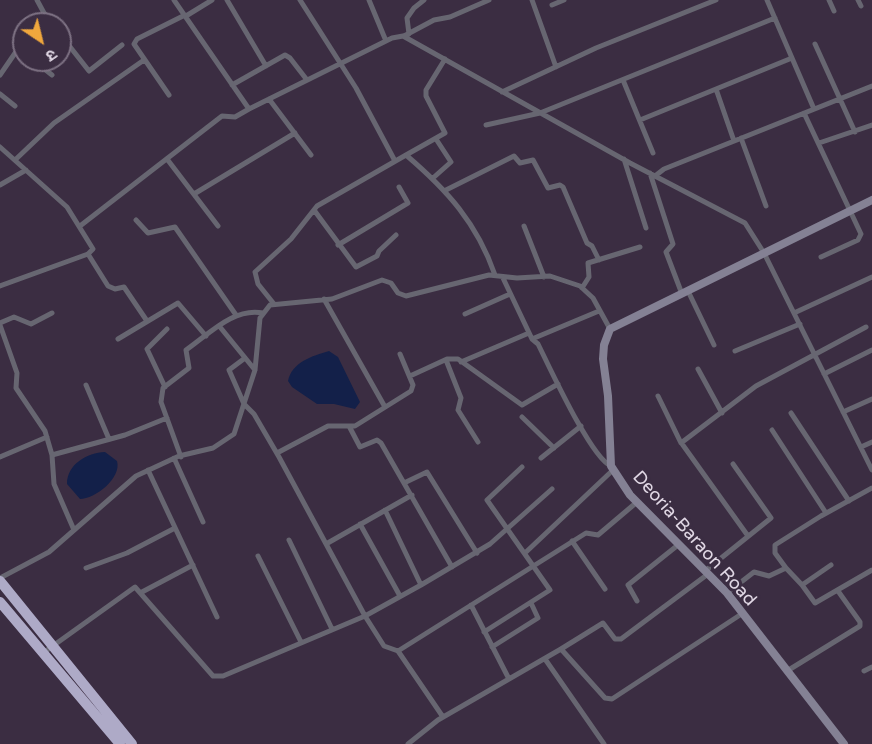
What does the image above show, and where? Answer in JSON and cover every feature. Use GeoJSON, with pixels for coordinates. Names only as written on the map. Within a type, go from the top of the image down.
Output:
{"type":"FeatureCollection","features":[{"type":"Feature","properties":{"kind":"highway"},"geometry":{"type":"LineString","coordinates":[[0,580],[132,744]]}},
{"type":"Feature","properties":{"kind":"highway"},"geometry":{"type":"LineString","coordinates":[[0,602],[120,744]]}},
{"type":"Feature","properties":{"kind":"street"},"geometry":{"type":"LineString","coordinates":[[174,0],[249,109]]}},
{"type":"Feature","properties":{"kind":"street"},"geometry":{"type":"LineString","coordinates":[[169,95],[144,60],[135,42],[212,0]]}},
{"type":"Feature","properties":{"kind":"street"},"geometry":{"type":"LineString","coordinates":[[227,0],[266,66]]}},
{"type":"Feature","properties":{"kind":"street"},"geometry":{"type":"LineString","coordinates":[[300,0],[341,63],[395,161]]}},
{"type":"Feature","properties":{"kind":"street"},"geometry":{"type":"LineString","coordinates":[[369,0],[386,41]]}},
{"type":"Feature","properties":{"kind":"street"},"geometry":{"type":"LineString","coordinates":[[407,35],[407,18],[424,0]]}},
{"type":"Feature","properties":{"kind":"street"},"geometry":{"type":"LineString","coordinates":[[80,226],[222,116],[235,117],[386,41],[407,35],[440,17],[450,17],[489,0]]}},
{"type":"Feature","properties":{"kind":"street"},"geometry":{"type":"LineString","coordinates":[[532,0],[556,67]]}},
{"type":"Feature","properties":{"kind":"street"},"geometry":{"type":"LineString","coordinates":[[552,5],[564,0]]}},
{"type":"Feature","properties":{"kind":"street"},"geometry":{"type":"LineString","coordinates":[[690,0],[693,9]]}},
{"type":"Feature","properties":{"kind":"street"},"geometry":{"type":"LineString","coordinates":[[502,92],[716,0]]}},
{"type":"Feature","properties":{"kind":"street"},"geometry":{"type":"LineString","coordinates":[[767,0],[814,109]]}},
{"type":"Feature","properties":{"kind":"street"},"geometry":{"type":"LineString","coordinates":[[829,0],[834,11]]}},
{"type":"Feature","properties":{"kind":"street"},"geometry":{"type":"LineString","coordinates":[[486,125],[540,113],[775,18]]}},
{"type":"Feature","properties":{"kind":"street"},"geometry":{"type":"LineString","coordinates":[[407,35],[502,92],[652,175],[745,223],[764,253],[872,470]]}},
{"type":"Feature","properties":{"kind":"street"},"geometry":{"type":"LineString","coordinates":[[815,44],[855,132]]}},
{"type":"Feature","properties":{"kind":"street"},"geometry":{"type":"LineString","coordinates":[[72,49],[89,71],[122,45]]}},
{"type":"Feature","properties":{"kind":"street"},"geometry":{"type":"LineString","coordinates":[[232,86],[288,55],[307,81]]}},
{"type":"Feature","properties":{"kind":"street"},"geometry":{"type":"LineString","coordinates":[[0,75],[12,58]]}},
{"type":"Feature","properties":{"kind":"street"},"geometry":{"type":"LineString","coordinates":[[640,120],[792,58]]}},
{"type":"Feature","properties":{"kind":"street"},"geometry":{"type":"LineString","coordinates":[[274,304],[258,284],[255,272],[284,247],[314,210],[436,139],[445,131],[426,96],[426,90],[445,59]]}},
{"type":"Feature","properties":{"kind":"street"},"geometry":{"type":"LineString","coordinates":[[15,160],[54,123],[144,60]]}},
{"type":"Feature","properties":{"kind":"street"},"geometry":{"type":"LineString","coordinates":[[48,72],[52,75]]}},
{"type":"Feature","properties":{"kind":"street"},"geometry":{"type":"LineString","coordinates":[[623,80],[653,153]]}},
{"type":"Feature","properties":{"kind":"street"},"geometry":{"type":"LineString","coordinates":[[652,175],[872,86]]}},
{"type":"Feature","properties":{"kind":"street"},"geometry":{"type":"LineString","coordinates":[[716,89],[734,141]]}},
{"type":"Feature","properties":{"kind":"street"},"geometry":{"type":"LineString","coordinates":[[0,93],[15,106]]}},
{"type":"Feature","properties":{"kind":"street"},"geometry":{"type":"LineString","coordinates":[[269,99],[311,155]]}},
{"type":"Feature","properties":{"kind":"street"},"geometry":{"type":"LineString","coordinates":[[804,113],[851,210],[860,238],[821,257]]}},
{"type":"Feature","properties":{"kind":"street"},"geometry":{"type":"LineString","coordinates":[[819,143],[872,125]]}},
{"type":"Feature","properties":{"kind":"street"},"geometry":{"type":"LineString","coordinates":[[194,194],[295,133]]}},
{"type":"Feature","properties":{"kind":"street"},"geometry":{"type":"LineString","coordinates":[[741,138],[766,206]]}},
{"type":"Feature","properties":{"kind":"street"},"geometry":{"type":"LineString","coordinates":[[433,178],[451,162],[436,139]]}},
{"type":"Feature","properties":{"kind":"street"},"geometry":{"type":"LineString","coordinates":[[0,147],[67,207],[92,246],[88,254],[0,286]]}},
{"type":"Feature","properties":{"kind":"street"},"geometry":{"type":"LineString","coordinates":[[406,155],[446,190],[486,251],[495,275]]}},
{"type":"Feature","properties":{"kind":"street"},"geometry":{"type":"LineString","coordinates":[[446,190],[514,156],[520,163],[533,160],[548,188],[560,185],[563,187],[587,243],[593,248],[599,260]]}},
{"type":"Feature","properties":{"kind":"street"},"geometry":{"type":"LineString","coordinates":[[167,159],[218,226]]}},
{"type":"Feature","properties":{"kind":"street"},"geometry":{"type":"LineString","coordinates":[[624,159],[646,228]]}},
{"type":"Feature","properties":{"kind":"street"},"geometry":{"type":"LineString","coordinates":[[0,185],[26,170]]}},
{"type":"Feature","properties":{"kind":"street"},"geometry":{"type":"LineString","coordinates":[[652,175],[673,244],[666,252],[714,345]]}},
{"type":"Feature","properties":{"kind":"street"},"geometry":{"type":"LineString","coordinates":[[338,245],[408,204],[399,187]]}},
{"type":"Feature","properties":{"kind":"street"},"geometry":{"type":"LineString","coordinates":[[0,580],[49,552],[136,476],[174,458],[213,448],[228,439],[239,425],[243,404],[255,370],[259,324],[267,307],[274,304],[324,300],[382,280],[391,283],[398,293],[406,297],[449,284],[495,275],[503,278],[550,276],[582,288],[592,298],[610,329],[872,200]]}},
{"type":"Feature","properties":{"kind":"street"},"geometry":{"type":"LineString","coordinates":[[314,210],[353,266],[358,267],[377,256],[396,235]]}},
{"type":"Feature","properties":{"kind":"street"},"geometry":{"type":"LineString","coordinates":[[136,220],[148,233],[176,227],[236,315]]}},
{"type":"Feature","properties":{"kind":"street"},"geometry":{"type":"LineString","coordinates":[[524,226],[544,277]]}},
{"type":"Feature","properties":{"kind":"street"},"geometry":{"type":"LineString","coordinates":[[582,288],[589,277],[588,263],[640,247]]}},
{"type":"Feature","properties":{"kind":"street"},"geometry":{"type":"LineString","coordinates":[[88,254],[108,286],[115,289],[124,287],[147,321]]}},
{"type":"Feature","properties":{"kind":"street"},"geometry":{"type":"LineString","coordinates":[[794,313],[872,277]]}},
{"type":"Feature","properties":{"kind":"street"},"geometry":{"type":"LineString","coordinates":[[503,278],[530,336],[537,344],[581,426],[601,460],[612,468],[525,553]]}},
{"type":"Feature","properties":{"kind":"street"},"geometry":{"type":"LineString","coordinates":[[465,314],[510,294]]}},
{"type":"Feature","properties":{"kind":"street"},"geometry":{"type":"LineString","coordinates":[[324,300],[385,407]]}},
{"type":"Feature","properties":{"kind":"street"},"geometry":{"type":"LineString","coordinates":[[118,339],[178,303],[206,336]]}},
{"type":"Feature","properties":{"kind":"street"},"geometry":{"type":"LineString","coordinates":[[180,457],[160,395],[165,387],[189,368],[186,350],[236,315],[250,310],[263,313]]}},
{"type":"Feature","properties":{"kind":"street"},"geometry":{"type":"LineString","coordinates":[[461,362],[599,311]]}},
{"type":"Feature","properties":{"kind":"street"},"geometry":{"type":"LineString","coordinates":[[51,313],[31,324],[14,317],[0,324],[17,374],[16,388],[23,401],[40,421],[47,437],[52,454],[54,484],[74,530]]}},
{"type":"Feature","properties":{"kind":"street"},"geometry":{"type":"LineString","coordinates":[[735,351],[800,324]]}},
{"type":"Feature","properties":{"kind":"street"},"geometry":{"type":"LineString","coordinates":[[220,327],[255,370]]}},
{"type":"Feature","properties":{"kind":"street"},"geometry":{"type":"LineString","coordinates":[[681,443],[756,386],[866,327]]}},
{"type":"Feature","properties":{"kind":"street"},"geometry":{"type":"LineString","coordinates":[[165,387],[147,349],[166,329]]}},
{"type":"Feature","properties":{"kind":"street","name":"Deoria-Baraon Road"},"geometry":{"type":"LineString","coordinates":[[610,329],[604,345],[603,359],[608,396],[612,468],[636,502],[727,593],[844,744]]}},
{"type":"Feature","properties":{"kind":"street"},"geometry":{"type":"LineString","coordinates":[[824,374],[872,350]]}},
{"type":"Feature","properties":{"kind":"street"},"geometry":{"type":"LineString","coordinates":[[277,453],[328,426],[350,426],[411,391],[413,385],[399,354]]}},
{"type":"Feature","properties":{"kind":"street"},"geometry":{"type":"LineString","coordinates":[[245,358],[229,370],[243,404],[254,414],[277,453],[365,616],[384,646],[398,651],[443,717]]}},
{"type":"Feature","properties":{"kind":"street"},"geometry":{"type":"LineString","coordinates":[[410,376],[452,358],[522,405],[558,384]]}},
{"type":"Feature","properties":{"kind":"street"},"geometry":{"type":"LineString","coordinates":[[446,360],[461,398],[458,410],[478,442]]}},
{"type":"Feature","properties":{"kind":"street"},"geometry":{"type":"LineString","coordinates":[[698,369],[722,413]]}},
{"type":"Feature","properties":{"kind":"street"},"geometry":{"type":"LineString","coordinates":[[86,385],[109,439]]}},
{"type":"Feature","properties":{"kind":"street"},"geometry":{"type":"LineString","coordinates":[[658,396],[681,443],[748,536]]}},
{"type":"Feature","properties":{"kind":"street"},"geometry":{"type":"LineString","coordinates":[[843,412],[872,399]]}},
{"type":"Feature","properties":{"kind":"street"},"geometry":{"type":"LineString","coordinates":[[791,413],[849,501]]}},
{"type":"Feature","properties":{"kind":"street"},"geometry":{"type":"LineString","coordinates":[[522,417],[554,448]]}},
{"type":"Feature","properties":{"kind":"street"},"geometry":{"type":"LineString","coordinates":[[52,454],[109,439],[167,418]]}},
{"type":"Feature","properties":{"kind":"street"},"geometry":{"type":"LineString","coordinates":[[350,426],[360,447],[379,441],[452,567]]}},
{"type":"Feature","properties":{"kind":"street"},"geometry":{"type":"LineString","coordinates":[[541,458],[581,426]]}},
{"type":"Feature","properties":{"kind":"street"},"geometry":{"type":"LineString","coordinates":[[772,430],[826,513]]}},
{"type":"Feature","properties":{"kind":"street"},"geometry":{"type":"LineString","coordinates":[[0,457],[47,437]]}},
{"type":"Feature","properties":{"kind":"street"},"geometry":{"type":"LineString","coordinates":[[861,447],[872,442]]}},
{"type":"Feature","properties":{"kind":"street"},"geometry":{"type":"LineString","coordinates":[[174,458],[203,522]]}},
{"type":"Feature","properties":{"kind":"street"},"geometry":{"type":"LineString","coordinates":[[408,744],[443,717],[561,650],[603,622],[615,639],[621,639],[768,521],[771,515],[734,464]]}},
{"type":"Feature","properties":{"kind":"street"},"geometry":{"type":"LineString","coordinates":[[484,632],[550,590],[487,500],[522,467]]}},
{"type":"Feature","properties":{"kind":"street"},"geometry":{"type":"LineString","coordinates":[[148,470],[217,617]]}},
{"type":"Feature","properties":{"kind":"street"},"geometry":{"type":"LineString","coordinates":[[404,483],[427,472],[477,553]]}},
{"type":"Feature","properties":{"kind":"street"},"geometry":{"type":"LineString","coordinates":[[872,488],[775,545],[775,553],[815,603],[872,570]]}},
{"type":"Feature","properties":{"kind":"street"},"geometry":{"type":"LineString","coordinates":[[43,653],[135,587],[142,592],[217,677],[365,616],[400,597],[477,553],[508,530],[552,489]]}},
{"type":"Feature","properties":{"kind":"street"},"geometry":{"type":"LineString","coordinates":[[326,544],[412,495]]}},
{"type":"Feature","properties":{"kind":"street"},"geometry":{"type":"LineString","coordinates":[[398,651],[586,532],[598,535],[636,502]]}},
{"type":"Feature","properties":{"kind":"street"},"geometry":{"type":"LineString","coordinates":[[385,510],[421,585]]}},
{"type":"Feature","properties":{"kind":"street"},"geometry":{"type":"LineString","coordinates":[[360,525],[400,597]]}},
{"type":"Feature","properties":{"kind":"street"},"geometry":{"type":"LineString","coordinates":[[86,568],[127,553],[175,528]]}},
{"type":"Feature","properties":{"kind":"street"},"geometry":{"type":"LineString","coordinates":[[289,540],[332,629]]}},
{"type":"Feature","properties":{"kind":"street"},"geometry":{"type":"LineString","coordinates":[[572,541],[605,589]]}},
{"type":"Feature","properties":{"kind":"street"},"geometry":{"type":"LineString","coordinates":[[637,601],[628,585],[678,545]]}},
{"type":"Feature","properties":{"kind":"street"},"geometry":{"type":"LineString","coordinates":[[258,556],[302,642]]}},
{"type":"Feature","properties":{"kind":"street"},"geometry":{"type":"LineString","coordinates":[[802,585],[831,565]]}},
{"type":"Feature","properties":{"kind":"street"},"geometry":{"type":"LineString","coordinates":[[142,592],[193,566]]}},
{"type":"Feature","properties":{"kind":"street"},"geometry":{"type":"LineString","coordinates":[[727,593],[754,572],[769,576],[786,568]]}},
{"type":"Feature","properties":{"kind":"street"},"geometry":{"type":"LineString","coordinates":[[787,670],[860,626],[860,622],[838,591]]}},
{"type":"Feature","properties":{"kind":"street"},"geometry":{"type":"LineString","coordinates":[[492,647],[538,618],[531,603]]}},
{"type":"Feature","properties":{"kind":"street"},"geometry":{"type":"LineString","coordinates":[[471,605],[509,679]]}},
{"type":"Feature","properties":{"kind":"street"},"geometry":{"type":"LineString","coordinates":[[561,650],[605,698],[612,699],[743,613]]}},
{"type":"Feature","properties":{"kind":"street"},"geometry":{"type":"LineString","coordinates":[[545,659],[604,744]]}},
{"type":"Feature","properties":{"kind":"street"},"geometry":{"type":"LineString","coordinates":[[864,671],[872,667]]}},
{"type":"Feature","properties":{"kind":"water"},"geometry":{"type":"Polygon","coordinates":[[[329,351],[338,357],[360,402],[355,409],[334,404],[317,404],[292,387],[288,381],[290,374],[298,364],[329,351]]]}},
{"type":"Feature","properties":{"kind":"water"},"geometry":{"type":"Polygon","coordinates":[[[105,452],[117,461],[115,474],[100,491],[80,499],[67,484],[70,471],[85,457],[105,452]]]}}]}
